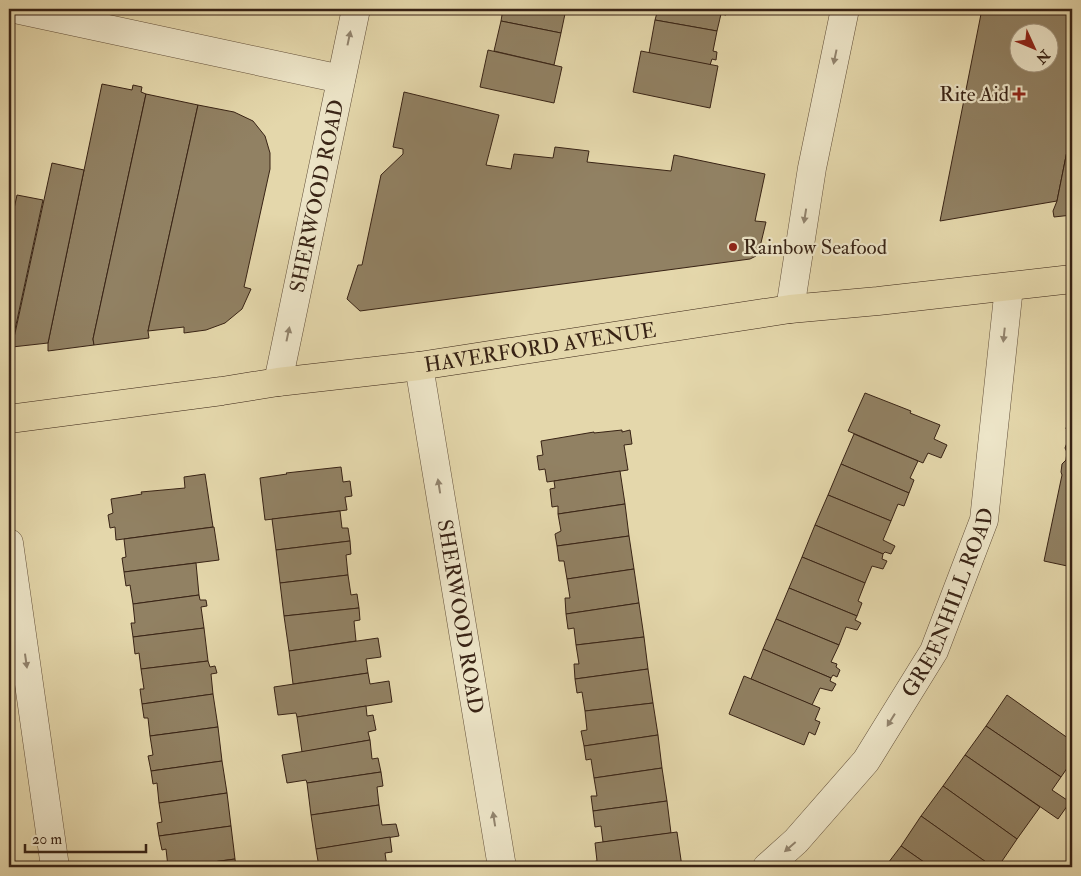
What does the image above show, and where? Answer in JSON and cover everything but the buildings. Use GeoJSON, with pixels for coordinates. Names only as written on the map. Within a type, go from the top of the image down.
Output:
{"type":"FeatureCollection","features":[{"type":"Feature","properties":{"kind":"main road","name":"HAVERFORD AVENUE"},"geometry":{"type":"LineString","coordinates":[[9,419],[222,392],[278,382],[419,366],[790,309],[1072,279]]}},
{"type":"Feature","properties":{"kind":"street"},"geometry":{"type":"LineString","coordinates":[[15,9],[341,79]]}},
{"type":"Feature","properties":{"kind":"street","name":"SHERWOOD ROAD"},"geometry":{"type":"LineString","coordinates":[[278,382],[356,9]]}},
{"type":"Feature","properties":{"kind":"street"},"geometry":{"type":"LineString","coordinates":[[790,309],[812,168],[845,9]]}},
{"type":"Feature","properties":{"kind":"street","name":"GREENHILL ROAD"},"geometry":{"type":"LineString","coordinates":[[767,867],[796,841],[866,761],[934,651],[984,520],[1009,286]]}},
{"type":"Feature","properties":{"kind":"street","name":"SHERWOOD ROAD"},"geometry":{"type":"LineString","coordinates":[[419,366],[502,867]]}},
{"type":"Feature","properties":{"kind":"street"},"geometry":{"type":"LineString","coordinates":[[9,543],[55,867]]}},
{"type":"Feature","properties":{"kind":"place","name":"Rite Aid"},"geometry":{"type":"Point","coordinates":[1019,94]}},
{"type":"Feature","properties":{"kind":"place","name":"Rainbow Seafood"},"geometry":{"type":"Point","coordinates":[733,247]}}]}
